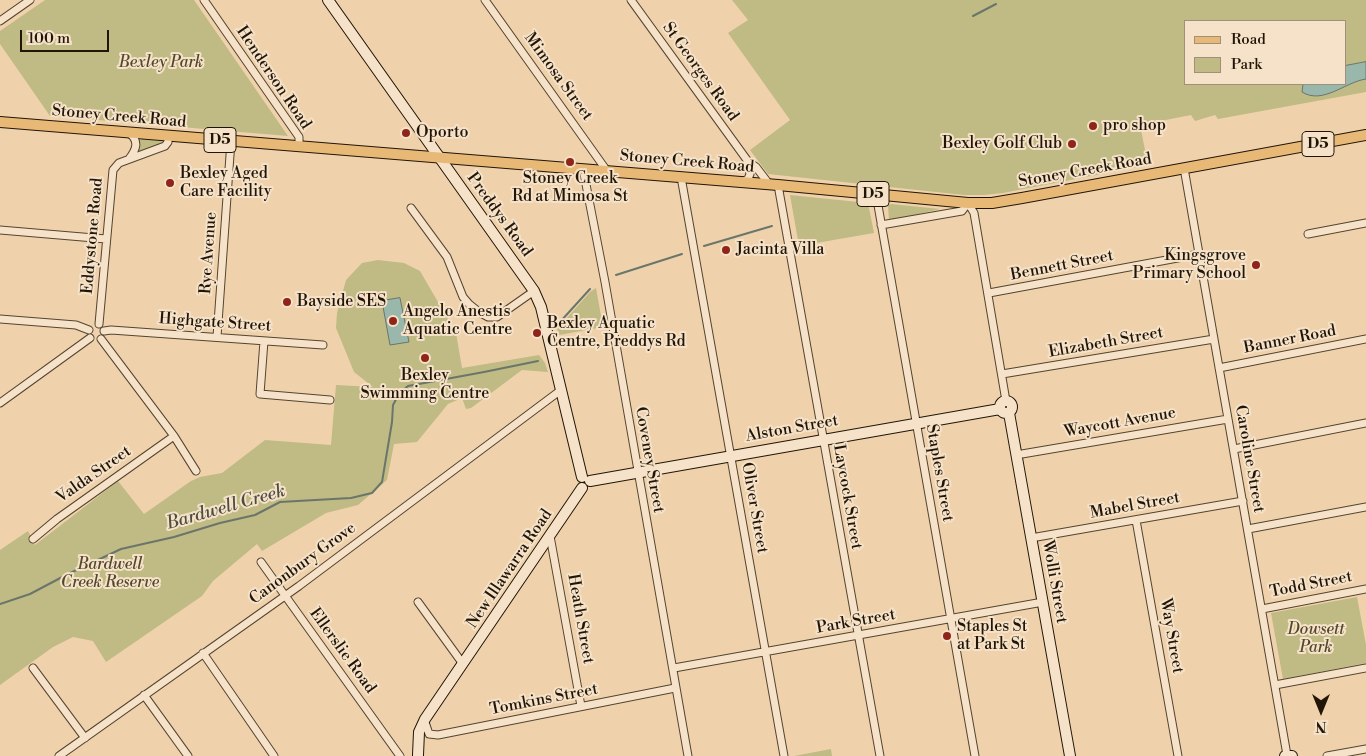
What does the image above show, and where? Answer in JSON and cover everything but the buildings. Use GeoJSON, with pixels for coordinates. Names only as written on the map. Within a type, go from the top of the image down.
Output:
{"type":"FeatureCollection","features":[{"type":"Feature","properties":{"kind":"main road","name":"Preddys Road"},"geometry":{"type":"LineString","coordinates":[[328,0],[534,291],[541,308],[585,482]]}},
{"type":"Feature","properties":{"kind":"main road","name":"Stoney Creek Road"},"geometry":{"type":"LineString","coordinates":[[0,122],[773,184],[968,203],[1007,200],[1366,136]]}},
{"type":"Feature","properties":{"kind":"main road","name":"Alston Street"},"geometry":{"type":"LineString","coordinates":[[585,482],[1005,407]]}},
{"type":"Feature","properties":{"kind":"main road","name":"Wolli Street"},"geometry":{"type":"LineString","coordinates":[[1005,407],[1016,455],[1070,756]]}},
{"type":"Feature","properties":{"kind":"main road","name":"New Illawarra Road"},"geometry":{"type":"LineString","coordinates":[[420,756],[418,739],[422,723],[585,482]]}},
{"type":"Feature","properties":{"kind":"main road","name":"New Illawarra Road"},"geometry":{"type":"LineString","coordinates":[[420,756],[426,725],[462,669],[462,665]]}},
{"type":"Feature","properties":{"kind":"street"},"geometry":{"type":"LineString","coordinates":[[0,21],[30,0]]}},
{"type":"Feature","properties":{"kind":"street","name":"Henderson Road"},"geometry":{"type":"LineString","coordinates":[[204,0],[299,137],[299,146]]}},
{"type":"Feature","properties":{"kind":"street","name":"Mimosa Street"},"geometry":{"type":"LineString","coordinates":[[485,0],[607,171]]}},
{"type":"Feature","properties":{"kind":"street","name":"St Georges Road"},"geometry":{"type":"LineString","coordinates":[[631,0],[747,160],[773,184]]}},
{"type":"Feature","properties":{"kind":"street"},"geometry":{"type":"LineString","coordinates":[[128,159],[136,146],[135,140],[129,132]]}},
{"type":"Feature","properties":{"kind":"street","name":"Eddystone Road"},"geometry":{"type":"LineString","coordinates":[[101,328],[106,239],[113,170],[117,164],[165,146],[168,142],[168,136]]}},
{"type":"Feature","properties":{"kind":"street","name":"Rye Avenue"},"geometry":{"type":"LineString","coordinates":[[217,337],[231,141]]}},
{"type":"Feature","properties":{"kind":"street"},"geometry":{"type":"LineString","coordinates":[[742,182],[748,179],[750,174],[747,160]]}},
{"type":"Feature","properties":{"kind":"street","name":"Caroline Street"},"geometry":{"type":"LineString","coordinates":[[1184,168],[1288,756]]}},
{"type":"Feature","properties":{"kind":"street","name":"Coveney Street"},"geometry":{"type":"LineString","coordinates":[[583,169],[605,282],[688,756]]}},
{"type":"Feature","properties":{"kind":"street","name":"Oliver Street"},"geometry":{"type":"LineString","coordinates":[[681,177],[784,756]]}},
{"type":"Feature","properties":{"kind":"street","name":"Laycock Street"},"geometry":{"type":"LineString","coordinates":[[773,184],[823,439],[880,756]]}},
{"type":"Feature","properties":{"kind":"street","name":"Staples Street"},"geometry":{"type":"LineString","coordinates":[[876,194],[975,756]]}},
{"type":"Feature","properties":{"kind":"street"},"geometry":{"type":"LineString","coordinates":[[881,225],[962,211],[968,203]]}},
{"type":"Feature","properties":{"kind":"street","name":"Wolli Street"},"geometry":{"type":"LineString","coordinates":[[968,203],[974,213],[989,294],[1002,374],[1005,407]]}},
{"type":"Feature","properties":{"kind":"street"},"geometry":{"type":"LineString","coordinates":[[411,208],[447,257],[455,280],[466,301],[479,312],[488,317],[497,317],[534,291]]}},
{"type":"Feature","properties":{"kind":"street"},"geometry":{"type":"LineString","coordinates":[[1308,234],[1366,223]]}},
{"type":"Feature","properties":{"kind":"street"},"geometry":{"type":"LineString","coordinates":[[0,230],[106,239]]}},
{"type":"Feature","properties":{"kind":"street","name":"Bennett Street"},"geometry":{"type":"LineString","coordinates":[[989,294],[1200,254]]}},
{"type":"Feature","properties":{"kind":"street"},"geometry":{"type":"LineString","coordinates":[[0,319],[76,325],[89,330]]}},
{"type":"Feature","properties":{"kind":"street"},"geometry":{"type":"LineString","coordinates":[[90,338],[88,334],[92,326],[101,328],[104,334],[101,339]]}},
{"type":"Feature","properties":{"kind":"street","name":"Highgate Street"},"geometry":{"type":"LineString","coordinates":[[101,328],[323,346]]}},
{"type":"Feature","properties":{"kind":"street"},"geometry":{"type":"LineString","coordinates":[[90,338],[101,339]]}},
{"type":"Feature","properties":{"kind":"street"},"geometry":{"type":"LineString","coordinates":[[0,403],[90,338]]}},
{"type":"Feature","properties":{"kind":"street","name":"Elizabeth Street"},"geometry":{"type":"LineString","coordinates":[[1002,374],[1214,338]]}},
{"type":"Feature","properties":{"kind":"street"},"geometry":{"type":"LineString","coordinates":[[101,339],[174,436],[196,471]]}},
{"type":"Feature","properties":{"kind":"street","name":"Banner Road"},"geometry":{"type":"LineString","coordinates":[[1219,368],[1366,339]]}},
{"type":"Feature","properties":{"kind":"street"},"geometry":{"type":"LineString","coordinates":[[264,341],[260,394],[330,400]]}},
{"type":"Feature","properties":{"kind":"street","name":"Canonbury Grove"},"geometry":{"type":"LineString","coordinates":[[59,756],[285,596],[561,390]]}},
{"type":"Feature","properties":{"kind":"street","name":"Waycott Avenue"},"geometry":{"type":"LineString","coordinates":[[1016,455],[1228,419]]}},
{"type":"Feature","properties":{"kind":"street"},"geometry":{"type":"LineString","coordinates":[[1234,449],[1366,423]]}},
{"type":"Feature","properties":{"kind":"street","name":"Valda Street"},"geometry":{"type":"LineString","coordinates":[[33,539],[57,519],[174,436]]}},
{"type":"Feature","properties":{"kind":"street","name":"Mabel Street"},"geometry":{"type":"LineString","coordinates":[[1031,538],[1243,501]]}},
{"type":"Feature","properties":{"kind":"street"},"geometry":{"type":"LineString","coordinates":[[1248,529],[1366,507]]}},
{"type":"Feature","properties":{"kind":"street","name":"Way Street"},"geometry":{"type":"LineString","coordinates":[[1136,520],[1178,756]]}},
{"type":"Feature","properties":{"kind":"street","name":"Heath Street"},"geometry":{"type":"LineString","coordinates":[[550,536],[581,706]]}},
{"type":"Feature","properties":{"kind":"street","name":"Ellerslie Road"},"geometry":{"type":"LineString","coordinates":[[262,562],[400,756]]}},
{"type":"Feature","properties":{"kind":"street","name":"Todd Street"},"geometry":{"type":"LineString","coordinates":[[1262,608],[1366,589]]}},
{"type":"Feature","properties":{"kind":"street"},"geometry":{"type":"LineString","coordinates":[[418,602],[462,665]]}},
{"type":"Feature","properties":{"kind":"street","name":"Park Street"},"geometry":{"type":"LineString","coordinates":[[674,668],[1043,602]]}},
{"type":"Feature","properties":{"kind":"street"},"geometry":{"type":"LineString","coordinates":[[203,653],[274,756]]}},
{"type":"Feature","properties":{"kind":"street"},"geometry":{"type":"LineString","coordinates":[[33,668],[84,738]]}},
{"type":"Feature","properties":{"kind":"street"},"geometry":{"type":"LineString","coordinates":[[1275,685],[1366,668]]}},
{"type":"Feature","properties":{"kind":"street","name":"Tomkins Street"},"geometry":{"type":"LineString","coordinates":[[426,725],[429,734],[438,736],[675,688]]}},
{"type":"Feature","properties":{"kind":"street"},"geometry":{"type":"LineString","coordinates":[[144,695],[188,756]]}},
{"type":"Feature","properties":{"kind":"street"},"geometry":{"type":"LineString","coordinates":[[1327,756],[1361,752]]}},
{"type":"Feature","properties":{"kind":"green space","name":"Bexley Park"},"geometry":{"type":"Polygon","coordinates":[[[45,0],[194,0],[288,136],[50,116],[0,44],[0,31],[45,0]]]}},
{"type":"Feature","properties":{"kind":"green space"},"geometry":{"type":"Polygon","coordinates":[[[732,0],[1366,0],[1366,92],[1218,119],[1215,115],[1195,121],[1191,115],[1140,125],[1148,165],[1003,193],[964,195],[768,174],[750,150],[790,120],[728,33],[748,20],[732,0]]]}},
{"type":"Feature","properties":{"kind":"green space"},"geometry":{"type":"Polygon","coordinates":[[[140,140],[161,141],[163,143],[142,153],[139,150],[140,140]]]}},
{"type":"Feature","properties":{"kind":"green space"},"geometry":{"type":"Polygon","coordinates":[[[790,195],[868,203],[874,233],[799,246],[790,195]]]}},
{"type":"Feature","properties":{"kind":"green space"},"geometry":{"type":"Polygon","coordinates":[[[888,205],[940,209],[889,221],[888,205]]]}},
{"type":"Feature","properties":{"kind":"green space","name":"Bardwell Creek Reserve"},"geometry":{"type":"Polygon","coordinates":[[[378,260],[404,263],[420,271],[456,333],[462,368],[539,355],[545,363],[548,372],[522,370],[471,408],[466,409],[462,398],[448,404],[417,442],[394,444],[387,480],[358,505],[326,513],[262,551],[257,544],[213,581],[202,596],[106,662],[93,641],[73,637],[53,647],[0,685],[0,550],[28,531],[35,545],[118,481],[144,514],[191,481],[200,477],[222,473],[265,440],[331,445],[336,385],[373,387],[354,372],[336,328],[337,313],[346,280],[362,263],[378,260]]]}},
{"type":"Feature","properties":{"kind":"green space"},"geometry":{"type":"Polygon","coordinates":[[[596,288],[603,327],[559,335],[557,329],[590,292],[596,288]]]}},
{"type":"Feature","properties":{"kind":"green space","name":"Dowsett Park"},"geometry":{"type":"Polygon","coordinates":[[[1357,597],[1366,645],[1366,663],[1283,679],[1271,613],[1357,597]]]}},
{"type":"Feature","properties":{"kind":"green space"},"geometry":{"type":"Polygon","coordinates":[[[831,749],[832,756],[794,756],[831,749]]]}},
{"type":"Feature","properties":{"kind":"shaded area"},"geometry":{"type":"Polygon","coordinates":[[[1366,62],[1366,79],[1334,92],[1318,96],[1302,92],[1303,85],[1346,85],[1346,66],[1366,62]]]}},
{"type":"Feature","properties":{"kind":"shaded area"},"geometry":{"type":"Polygon","coordinates":[[[400,298],[409,342],[390,345],[382,301],[400,298]]]}},
{"type":"Feature","properties":{"kind":"waterway","name":"Bardwell Creek"},"geometry":{"type":"LineString","coordinates":[[973,16],[996,4]]}},
{"type":"Feature","properties":{"kind":"waterway","name":"Bardwell Creek"},"geometry":{"type":"LineString","coordinates":[[704,246],[772,226]]}},
{"type":"Feature","properties":{"kind":"waterway","name":"Bardwell Creek"},"geometry":{"type":"LineString","coordinates":[[616,275],[682,254]]}},
{"type":"Feature","properties":{"kind":"waterway","name":"Bardwell Creek"},"geometry":{"type":"LineString","coordinates":[[560,322],[590,289]]}},
{"type":"Feature","properties":{"kind":"waterway","name":"Bardwell Creek"},"geometry":{"type":"LineString","coordinates":[[0,604],[30,594],[121,549],[255,515],[280,502],[351,498],[372,493],[382,482],[393,405],[399,394],[408,386],[538,361]]}},
{"type":"Feature","properties":{"kind":"waterway","name":"Bardwell Creek"},"geometry":{"type":"LineString","coordinates":[[395,390],[395,400]]}},
{"type":"Feature","properties":{"kind":"place","name":"pro shop"},"geometry":{"type":"Point","coordinates":[1093,126]}},
{"type":"Feature","properties":{"kind":"place","name":"Oporto"},"geometry":{"type":"Point","coordinates":[406,133]}},
{"type":"Feature","properties":{"kind":"place","name":"Bexley Golf Club"},"geometry":{"type":"Point","coordinates":[1072,144]}},
{"type":"Feature","properties":{"kind":"place","name":"Stoney Creek Rd at Mimosa St"},"geometry":{"type":"Point","coordinates":[570,162]}},
{"type":"Feature","properties":{"kind":"place","name":"Bexley Aged Care Facility"},"geometry":{"type":"Point","coordinates":[170,183]}},
{"type":"Feature","properties":{"kind":"place","name":"Jacinta Villa"},"geometry":{"type":"Point","coordinates":[726,250]}},
{"type":"Feature","properties":{"kind":"place","name":"Kingsgrove Primary School"},"geometry":{"type":"Point","coordinates":[1256,265]}},
{"type":"Feature","properties":{"kind":"place","name":"Bayside SES"},"geometry":{"type":"Point","coordinates":[287,302]}},
{"type":"Feature","properties":{"kind":"place","name":"Angelo Anestis Aquatic Centre"},"geometry":{"type":"Point","coordinates":[393,321]}},
{"type":"Feature","properties":{"kind":"place","name":"Bexley Aquatic Centre, Preddys Rd"},"geometry":{"type":"Point","coordinates":[537,333]}},
{"type":"Feature","properties":{"kind":"place","name":"Bexley Swimming Centre"},"geometry":{"type":"Point","coordinates":[425,358]}},
{"type":"Feature","properties":{"kind":"place","name":"Staples St at Park St"},"geometry":{"type":"Point","coordinates":[947,636]}}]}
